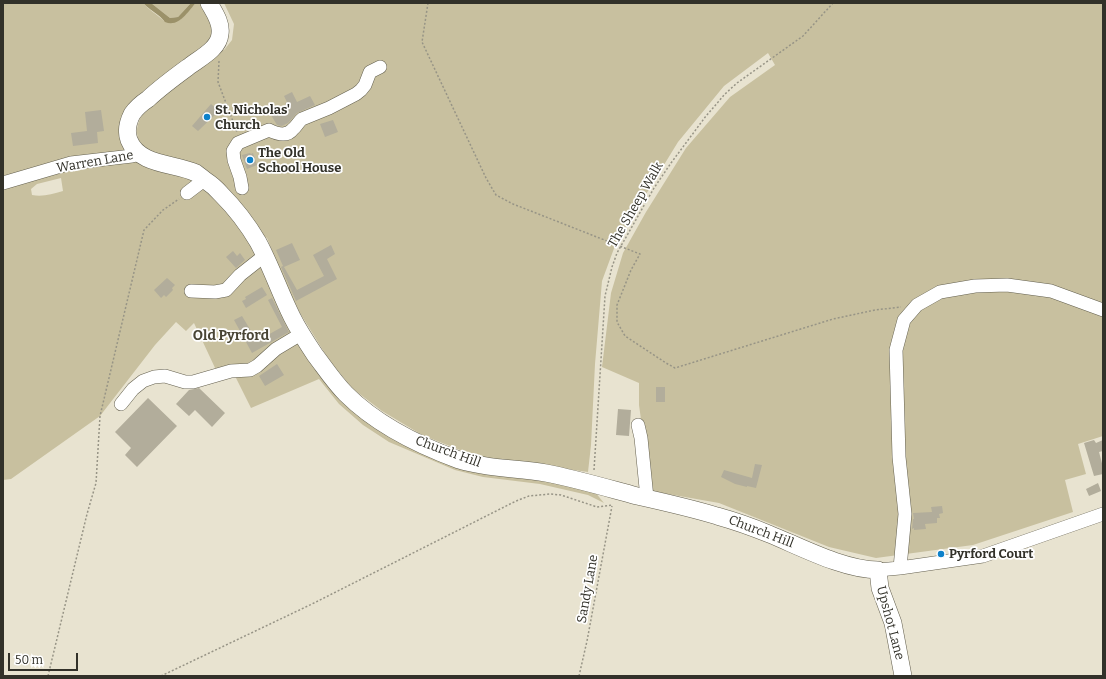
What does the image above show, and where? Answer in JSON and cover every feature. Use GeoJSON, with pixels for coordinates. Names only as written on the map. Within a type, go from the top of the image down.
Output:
{"type":"FeatureCollection","features":[{"type":"Feature","properties":{"kind":"main road"},"geometry":{"type":"LineString","coordinates":[[140,154],[130,142],[128,137],[128,125],[131,116],[136,109],[160,88],[206,55],[217,43],[220,35],[220,25],[210,3]]}},
{"type":"Feature","properties":{"kind":"main road","name":"Church Hill"},"geometry":{"type":"LineString","coordinates":[[140,154],[160,163],[197,174],[212,184],[222,194],[253,234],[292,318],[301,334],[324,367],[345,393],[371,416],[406,437],[459,460],[474,464],[539,472],[716,515],[749,526],[834,561],[861,568],[878,570]]}},
{"type":"Feature","properties":{"kind":"main road","name":"Upshot Lane"},"geometry":{"type":"LineString","coordinates":[[878,570],[880,588],[893,624],[903,676]]}},
{"type":"Feature","properties":{"kind":"street"},"geometry":{"type":"LineString","coordinates":[[242,188],[233,155],[235,147],[240,142],[268,130],[288,134],[302,119],[329,108],[356,94],[365,85],[370,72],[380,67]]}},
{"type":"Feature","properties":{"kind":"street","name":"Warren Lane"},"geometry":{"type":"LineString","coordinates":[[3,183],[72,163],[140,154]]}},
{"type":"Feature","properties":{"kind":"street"},"geometry":{"type":"LineString","coordinates":[[187,193],[204,180]]}},
{"type":"Feature","properties":{"kind":"street"},"geometry":{"type":"LineString","coordinates":[[191,291],[215,292],[226,290],[235,280],[264,256]]}},
{"type":"Feature","properties":{"kind":"street"},"geometry":{"type":"LineString","coordinates":[[900,568],[905,514],[899,457],[896,350],[904,320],[917,305],[940,292],[975,286],[1007,285],[1051,291],[1103,310]]}},
{"type":"Feature","properties":{"kind":"street"},"geometry":{"type":"LineString","coordinates":[[121,404],[133,389],[143,381],[154,377],[164,376],[185,382],[193,382],[231,372],[250,370],[257,366],[276,349],[301,334]]}},
{"type":"Feature","properties":{"kind":"street"},"geometry":{"type":"LineString","coordinates":[[638,425],[641,438],[647,498]]}},
{"type":"Feature","properties":{"kind":"street"},"geometry":{"type":"LineString","coordinates":[[878,570],[983,556],[1103,514]]}},
{"type":"Feature","properties":{"kind":"path"},"geometry":{"type":"LineString","coordinates":[[428,3],[422,42],[486,178],[496,195],[513,204],[640,254],[617,305],[617,322],[625,336],[666,363],[675,368],[833,319],[875,310],[917,305]]}},
{"type":"Feature","properties":{"kind":"path","name":"The Sheep Walk"},"geometry":{"type":"LineString","coordinates":[[591,484],[596,450],[605,296],[612,267],[624,240],[654,188],[671,163],[706,116],[725,94],[737,83],[803,36],[833,3]]}},
{"type":"Feature","properties":{"kind":"path"},"geometry":{"type":"LineString","coordinates":[[219,59],[218,82],[240,142]]}},
{"type":"Feature","properties":{"kind":"path"},"geometry":{"type":"LineString","coordinates":[[48,676],[87,514],[96,483],[100,416],[144,230],[163,210],[187,193]]}},
{"type":"Feature","properties":{"kind":"path","name":"Sandy Lane"},"geometry":{"type":"LineString","coordinates":[[161,676],[312,604],[516,501],[529,496],[550,494],[561,495],[597,507],[612,505],[587,641],[579,676]]}},
{"type":"Feature","properties":{"kind":"shaded area"},"geometry":{"type":"Polygon","coordinates":[[[3,3],[143,3],[164,21],[180,20],[196,3],[204,3],[213,25],[211,42],[133,108],[132,150],[69,161],[3,176],[3,3]]]}},
{"type":"Feature","properties":{"kind":"shaded area"},"geometry":{"type":"Polygon","coordinates":[[[143,3],[151,3],[170,18],[178,17],[191,3],[196,3],[183,18],[175,23],[170,23],[165,22],[143,3]]]}},
{"type":"Feature","properties":{"kind":"shaded area"},"geometry":{"type":"Polygon","coordinates":[[[151,3],[191,3],[178,17],[170,18],[151,3]]]}},
{"type":"Feature","properties":{"kind":"shaded area"},"geometry":{"type":"Polygon","coordinates":[[[224,3],[1103,3],[1103,436],[1078,444],[1086,474],[1065,480],[1073,512],[973,545],[876,558],[829,547],[719,503],[651,491],[639,405],[639,383],[602,367],[611,293],[623,253],[646,212],[686,148],[730,97],[775,65],[768,53],[724,86],[678,142],[616,243],[602,281],[588,472],[487,458],[465,452],[422,435],[382,411],[353,389],[329,360],[300,313],[284,281],[267,238],[254,230],[231,198],[148,152],[139,141],[137,129],[145,110],[217,51],[224,50],[232,40],[234,24],[224,3]],[[665,387],[656,388],[656,402],[665,402],[665,387]]]}},
{"type":"Feature","properties":{"kind":"shaded area"},"geometry":{"type":"Polygon","coordinates":[[[136,162],[194,178],[201,188],[217,197],[253,245],[256,256],[253,260],[265,271],[302,343],[402,437],[590,486],[604,503],[588,495],[540,484],[483,477],[455,470],[389,442],[363,425],[339,404],[319,379],[251,408],[231,368],[216,370],[194,323],[186,331],[176,322],[155,345],[100,416],[11,479],[3,480],[3,188],[78,166],[136,162]],[[61,178],[37,184],[31,189],[32,195],[36,196],[48,195],[63,191],[61,178]]]}},
{"type":"Feature","properties":{"kind":"building"},"geometry":{"type":"Polygon","coordinates":[[[292,92],[297,102],[310,96],[315,105],[297,113],[288,123],[282,126],[277,125],[271,115],[287,107],[285,103],[287,102],[284,96],[292,92]]]}},
{"type":"Feature","properties":{"kind":"building","name":"St. Nicholas' Church"},"geometry":{"type":"Polygon","coordinates":[[[211,104],[219,111],[198,131],[192,126],[211,104]]]}},
{"type":"Feature","properties":{"kind":"building"},"geometry":{"type":"Polygon","coordinates":[[[101,110],[104,131],[97,132],[98,143],[73,146],[71,133],[87,131],[85,112],[101,110]]]}},
{"type":"Feature","properties":{"kind":"building"},"geometry":{"type":"Polygon","coordinates":[[[333,120],[338,132],[325,137],[320,124],[333,120]]]}},
{"type":"Feature","properties":{"kind":"building","name":"The Old School House"},"geometry":{"type":"Polygon","coordinates":[[[253,153],[257,165],[247,169],[242,155],[253,153]]]}},
{"type":"Feature","properties":{"kind":"building"},"geometry":{"type":"Polygon","coordinates":[[[292,243],[300,260],[284,267],[297,290],[324,276],[313,255],[331,245],[335,254],[327,259],[337,279],[296,301],[281,267],[283,266],[276,250],[292,243]]]}},
{"type":"Feature","properties":{"kind":"building"},"geometry":{"type":"Polygon","coordinates":[[[233,251],[237,256],[240,253],[245,260],[236,268],[226,257],[233,251]]]}},
{"type":"Feature","properties":{"kind":"building"},"geometry":{"type":"Polygon","coordinates":[[[167,278],[175,285],[172,288],[173,290],[166,297],[164,295],[161,298],[154,290],[167,278]]]}},
{"type":"Feature","properties":{"kind":"building"},"geometry":{"type":"Polygon","coordinates":[[[262,287],[267,295],[246,308],[242,301],[246,299],[245,297],[262,287]]]}},
{"type":"Feature","properties":{"kind":"building"},"geometry":{"type":"Polygon","coordinates":[[[272,298],[289,332],[252,353],[234,320],[242,316],[257,341],[282,327],[268,300],[272,298]]]}},
{"type":"Feature","properties":{"kind":"building"},"geometry":{"type":"Polygon","coordinates":[[[277,364],[284,375],[265,386],[259,376],[277,364]]]}},
{"type":"Feature","properties":{"kind":"building"},"geometry":{"type":"Polygon","coordinates":[[[656,387],[665,387],[665,402],[656,402],[656,387]]]}},
{"type":"Feature","properties":{"kind":"building"},"geometry":{"type":"Polygon","coordinates":[[[199,388],[225,413],[212,427],[195,410],[189,416],[176,404],[189,390],[199,388]]]}},
{"type":"Feature","properties":{"kind":"building"},"geometry":{"type":"Polygon","coordinates":[[[148,398],[177,426],[137,467],[125,455],[131,448],[115,432],[148,398]]]}},
{"type":"Feature","properties":{"kind":"building"},"geometry":{"type":"Polygon","coordinates":[[[618,409],[631,410],[629,436],[616,435],[618,409]]]}},
{"type":"Feature","properties":{"kind":"building"},"geometry":{"type":"Polygon","coordinates":[[[1094,440],[1096,443],[1103,440],[1103,451],[1099,452],[1103,467],[1103,474],[1094,476],[1084,443],[1094,440]]]}},
{"type":"Feature","properties":{"kind":"building"},"geometry":{"type":"Polygon","coordinates":[[[755,464],[762,465],[756,488],[735,484],[721,477],[724,470],[752,478],[755,464]]]}},
{"type":"Feature","properties":{"kind":"building"},"geometry":{"type":"Polygon","coordinates":[[[1098,483],[1101,491],[1089,496],[1086,489],[1098,483]]]}},
{"type":"Feature","properties":{"kind":"building"},"geometry":{"type":"Polygon","coordinates":[[[942,506],[943,513],[939,514],[940,518],[937,518],[937,523],[925,524],[926,529],[912,529],[914,519],[913,513],[932,512],[931,507],[942,506]]]}},
{"type":"Feature","properties":{"kind":"place","name":"St. Nicholas' Church"},"geometry":{"type":"Point","coordinates":[207,117]}},
{"type":"Feature","properties":{"kind":"place","name":"The Old School House"},"geometry":{"type":"Point","coordinates":[250,160]}},
{"type":"Feature","properties":{"kind":"place","name":"Pyrford Court"},"geometry":{"type":"Point","coordinates":[941,554]}},
{"type":"Feature","properties":{"kind":"district","name":"Old Pyrford"},"geometry":{"type":"Point","coordinates":[231,336]}}]}
